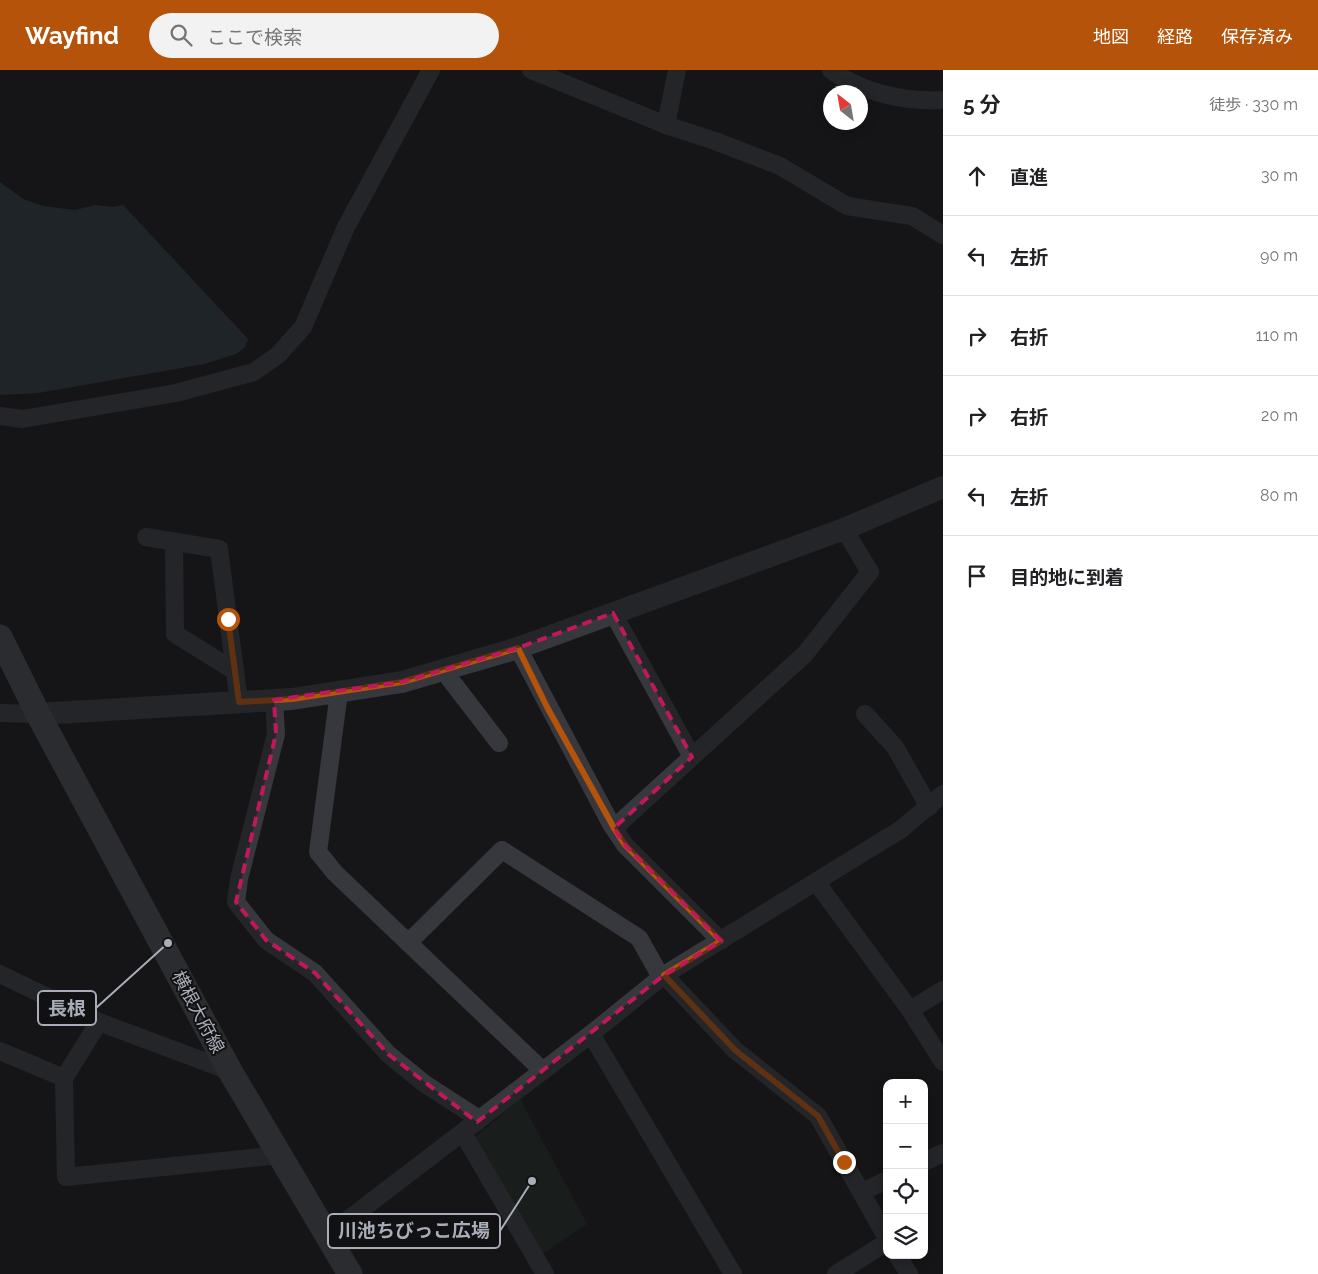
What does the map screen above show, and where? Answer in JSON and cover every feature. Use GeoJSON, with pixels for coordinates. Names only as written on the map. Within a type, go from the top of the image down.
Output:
{"type":"FeatureCollection","features":[{"type":"Feature","properties":{"kind":"main road","name":"横根大府線"},"geometry":{"type":"LineString","coordinates":[[0,637],[38,714],[230,1072],[350,1274]]}},
{"type":"Feature","properties":{"kind":"street"},"geometry":{"type":"LineString","coordinates":[[0,416],[22,419],[176,393],[254,372],[278,355],[303,326],[346,227],[431,70]]}},
{"type":"Feature","properties":{"kind":"street"},"geometry":{"type":"LineString","coordinates":[[531,70],[666,126],[715,141],[780,166],[847,206],[912,216],[943,235]]}},
{"type":"Feature","properties":{"kind":"street"},"geometry":{"type":"LineString","coordinates":[[666,126],[678,70]]}},
{"type":"Feature","properties":{"kind":"street"},"geometry":{"type":"LineString","coordinates":[[832,70],[841,77],[887,96],[926,101],[943,100]]}},
{"type":"Feature","properties":{"kind":"street"},"geometry":{"type":"LineString","coordinates":[[0,712],[38,714],[274,700],[402,682],[518,648],[844,529],[943,487]]}},
{"type":"Feature","properties":{"kind":"street"},"geometry":{"type":"LineString","coordinates":[[614,828],[805,654],[870,572],[844,529]]}},
{"type":"Feature","properties":{"kind":"street"},"geometry":{"type":"LineString","coordinates":[[146,538],[219,550],[239,702]]}},
{"type":"Feature","properties":{"kind":"street"},"geometry":{"type":"LineString","coordinates":[[174,542],[175,634],[235,671]]}},
{"type":"Feature","properties":{"kind":"street"},"geometry":{"type":"LineString","coordinates":[[613,613],[692,757]]}},
{"type":"Feature","properties":{"kind":"street"},"geometry":{"type":"LineString","coordinates":[[518,648],[547,707],[625,845],[721,941]]}},
{"type":"Feature","properties":{"kind":"street"},"geometry":{"type":"LineString","coordinates":[[443,670],[499,743]]}},
{"type":"Feature","properties":{"kind":"street"},"geometry":{"type":"LineString","coordinates":[[339,692],[318,852],[335,873],[543,1072]]}},
{"type":"Feature","properties":{"kind":"street"},"geometry":{"type":"LineString","coordinates":[[274,700],[276,734],[238,879],[236,902],[266,940],[315,973],[388,1054],[425,1084],[473,1116],[477,1122]]}},
{"type":"Feature","properties":{"kind":"street"},"geometry":{"type":"LineString","coordinates":[[866,714],[895,747],[929,807]]}},
{"type":"Feature","properties":{"kind":"street"},"geometry":{"type":"LineString","coordinates":[[328,1236],[543,1072],[663,976],[900,830],[943,794]]}},
{"type":"Feature","properties":{"kind":"street"},"geometry":{"type":"LineString","coordinates":[[408,943],[502,850],[639,938],[663,976],[735,1050],[818,1116],[883,1231]]}},
{"type":"Feature","properties":{"kind":"street"},"geometry":{"type":"LineString","coordinates":[[817,882],[910,1010],[943,1062]]}},
{"type":"Feature","properties":{"kind":"street"},"geometry":{"type":"LineString","coordinates":[[0,974],[99,1022],[230,1072]]}},
{"type":"Feature","properties":{"kind":"street"},"geometry":{"type":"LineString","coordinates":[[910,1010],[943,990]]}},
{"type":"Feature","properties":{"kind":"street"},"geometry":{"type":"LineString","coordinates":[[99,1022],[64,1078],[66,1177],[281,1155]]}},
{"type":"Feature","properties":{"kind":"street"},"geometry":{"type":"LineString","coordinates":[[591,1034],[734,1274]]}},
{"type":"Feature","properties":{"kind":"street"},"geometry":{"type":"LineString","coordinates":[[0,1051],[64,1078]]}},
{"type":"Feature","properties":{"kind":"street"},"geometry":{"type":"LineString","coordinates":[[463,1133],[545,1274]]}},
{"type":"Feature","properties":{"kind":"street"},"geometry":{"type":"LineString","coordinates":[[928,1160],[943,1153]]}},
{"type":"Feature","properties":{"kind":"street"},"geometry":{"type":"LineString","coordinates":[[862,1192],[883,1182]]}},
{"type":"Feature","properties":{"kind":"street"},"geometry":{"type":"LineString","coordinates":[[836,1274],[883,1245]]}},
{"type":"Feature","properties":{"kind":"street"},"geometry":{"type":"LineString","coordinates":[[899,1259],[908,1274]]}},
{"type":"Feature","properties":{"kind":"highlighted area"},"geometry":{"type":"Polygon","coordinates":[[[613,613],[692,757],[614,828],[625,845],[721,941],[664,975],[477,1122],[388,1054],[315,973],[266,940],[236,902],[276,734],[274,700],[402,682],[518,648],[613,613]]]}},
{"type":"Feature","properties":{"kind":"shaded area"},"geometry":{"type":"Polygon","coordinates":[[[0,182],[23,199],[43,206],[75,210],[95,205],[114,207],[123,205],[248,339],[245,347],[236,354],[204,364],[38,393],[0,395],[0,182]]]}},
{"type":"Feature","properties":{"kind":"shaded area"},"geometry":{"type":"Polygon","coordinates":[[[520,1099],[587,1224],[542,1254],[474,1138],[520,1099]]]}},
{"type":"Feature","properties":{"kind":"place","name":"長根"},"geometry":{"type":"Point","coordinates":[168,943]}},
{"type":"Feature","properties":{"kind":"place","name":"川池ちびっこ広場"},"geometry":{"type":"Point","coordinates":[532,1181]}},
{"type":"Feature","properties":{"kind":"route"},"geometry":{"type":"LineString","coordinates":[[228,619],[239,702],[292,699],[402,682],[518,648],[547,707],[611,824],[625,845],[721,941],[664,975],[735,1050],[818,1116],[844,1162]]}}]}
